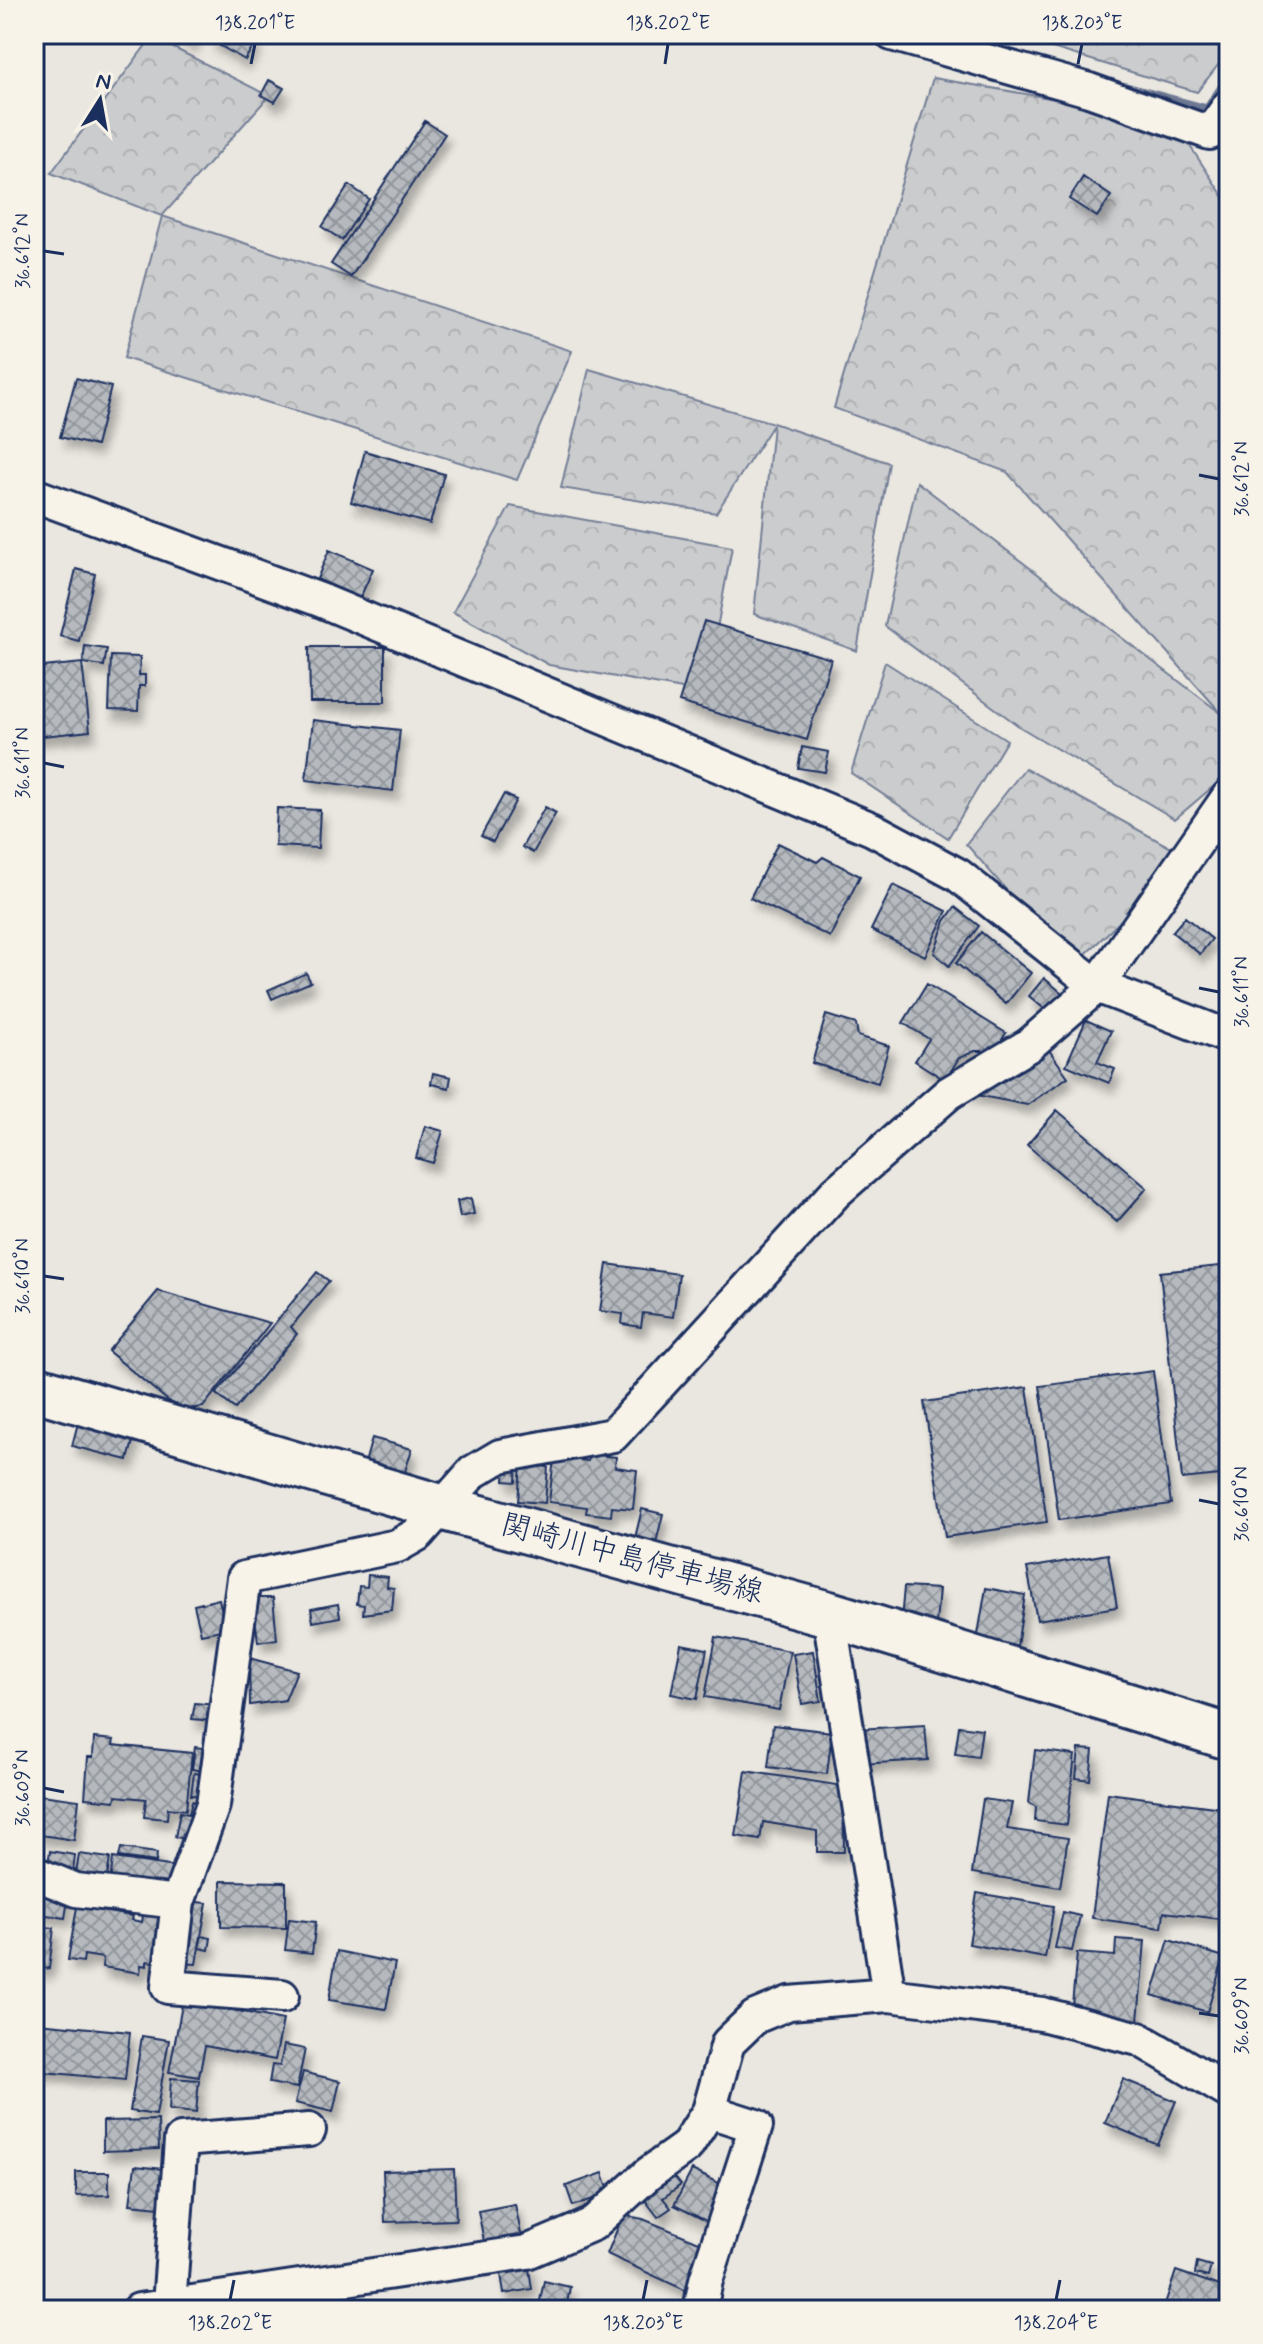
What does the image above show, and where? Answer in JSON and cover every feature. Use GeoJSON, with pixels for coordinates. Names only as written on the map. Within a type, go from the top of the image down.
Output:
{"type":"FeatureCollection","features":[{"type":"Feature","properties":{"kind":"main road","name":"関崎川中島停車場線"},"geometry":{"type":"LineString","coordinates":[[34,1388],[444,1508],[829,1614],[1229,1737]]}},
{"type":"Feature","properties":{"kind":"street"},"geometry":{"type":"LineString","coordinates":[[892,34],[1089,90],[1210,133],[1229,106]]}},
{"type":"Feature","properties":{"kind":"street"},"geometry":{"type":"LineString","coordinates":[[34,495],[320,600],[872,829],[958,875],[1097,986],[1229,1037]]}},
{"type":"Feature","properties":{"kind":"street"},"geometry":{"type":"LineString","coordinates":[[282,1996],[168,1987],[178,1902],[213,1805],[244,1578],[397,1546],[418,1534],[473,1472],[500,1456],[613,1435],[836,1192],[949,1093],[1029,1045],[1097,986],[1229,796]]}},
{"type":"Feature","properties":{"kind":"street"},"geometry":{"type":"LineString","coordinates":[[829,1614],[889,1995]]}},
{"type":"Feature","properties":{"kind":"street"},"geometry":{"type":"LineString","coordinates":[[34,1873],[76,1890],[178,1902]]}},
{"type":"Feature","properties":{"kind":"street"},"geometry":{"type":"LineString","coordinates":[[309,2130],[181,2140],[154,2308],[527,2252],[593,2224],[648,2174],[686,2147],[709,2111],[728,2043],[755,2017],[789,2003],[889,1995],[1042,2014],[1139,2039],[1229,2092]]}},
{"type":"Feature","properties":{"kind":"street"},"geometry":{"type":"LineString","coordinates":[[700,2310],[756,2126],[709,2111]]}},
{"type":"Feature","properties":{"kind":"green space"},"geometry":{"type":"Polygon","coordinates":[[[1006,34],[1229,34],[1229,51],[1197,92],[1006,34]]]}},
{"type":"Feature","properties":{"kind":"green space"},"geometry":{"type":"Polygon","coordinates":[[[152,37],[269,96],[162,216],[51,173],[152,37]]]}},
{"type":"Feature","properties":{"kind":"green space"},"geometry":{"type":"Polygon","coordinates":[[[933,78],[1172,119],[1229,205],[1229,773],[1175,819],[1020,727],[885,626],[917,482],[1222,714],[1007,472],[834,408],[933,78]]]}},
{"type":"Feature","properties":{"kind":"green space"},"geometry":{"type":"Polygon","coordinates":[[[162,216],[572,351],[517,480],[124,358],[162,216]]]}},
{"type":"Feature","properties":{"kind":"green space"},"geometry":{"type":"Polygon","coordinates":[[[589,369],[773,423],[889,463],[857,651],[754,614],[773,425],[716,513],[561,488],[589,369]]]}},
{"type":"Feature","properties":{"kind":"green space"},"geometry":{"type":"Polygon","coordinates":[[[510,506],[732,547],[705,693],[549,665],[453,612],[510,506]]]}},
{"type":"Feature","properties":{"kind":"green space"},"geometry":{"type":"Polygon","coordinates":[[[885,662],[1007,740],[948,838],[851,773],[885,662]]]}},
{"type":"Feature","properties":{"kind":"green space"},"geometry":{"type":"Polygon","coordinates":[[[1025,768],[1188,857],[1073,966],[966,844],[1025,768]]]}},
{"type":"Feature","properties":{"kind":"building"},"geometry":{"type":"Polygon","coordinates":[[[174,34],[195,34],[192,43],[174,34]]]}},
{"type":"Feature","properties":{"kind":"building"},"geometry":{"type":"Polygon","coordinates":[[[213,34],[244,34],[256,41],[245,60],[210,40],[213,34]]]}},
{"type":"Feature","properties":{"kind":"building"},"geometry":{"type":"Polygon","coordinates":[[[269,80],[284,88],[275,102],[261,95],[269,80]]]}},
{"type":"Feature","properties":{"kind":"building"},"geometry":{"type":"Polygon","coordinates":[[[425,121],[445,134],[351,277],[331,264],[425,121]]]}},
{"type":"Feature","properties":{"kind":"building"},"geometry":{"type":"Polygon","coordinates":[[[1083,177],[1111,196],[1097,217],[1069,199],[1083,177]]]}},
{"type":"Feature","properties":{"kind":"building"},"geometry":{"type":"Polygon","coordinates":[[[349,185],[369,199],[342,240],[322,227],[349,185]]]}},
{"type":"Feature","properties":{"kind":"building"},"geometry":{"type":"Polygon","coordinates":[[[76,378],[111,387],[96,446],[60,437],[76,378]]]}},
{"type":"Feature","properties":{"kind":"building"},"geometry":{"type":"Polygon","coordinates":[[[365,451],[444,474],[430,524],[351,502],[365,451]]]}},
{"type":"Feature","properties":{"kind":"building"},"geometry":{"type":"Polygon","coordinates":[[[329,550],[373,569],[360,598],[317,579],[329,550]]]}},
{"type":"Feature","properties":{"kind":"building"},"geometry":{"type":"Polygon","coordinates":[[[76,569],[95,574],[79,641],[60,636],[76,569]]]}},
{"type":"Feature","properties":{"kind":"building"},"geometry":{"type":"Polygon","coordinates":[[[704,621],[831,659],[807,740],[679,702],[704,621]]]}},
{"type":"Feature","properties":{"kind":"building"},"geometry":{"type":"Polygon","coordinates":[[[85,646],[107,649],[104,666],[83,663],[85,646]]]}},
{"type":"Feature","properties":{"kind":"building"},"geometry":{"type":"Polygon","coordinates":[[[309,647],[385,647],[385,702],[310,702],[309,647]]]}},
{"type":"Feature","properties":{"kind":"building"},"geometry":{"type":"Polygon","coordinates":[[[111,656],[140,657],[139,675],[145,675],[145,686],[139,686],[138,711],[109,710],[111,656]]]}},
{"type":"Feature","properties":{"kind":"building"},"geometry":{"type":"Polygon","coordinates":[[[82,663],[90,731],[34,737],[34,668],[82,663]]]}},
{"type":"Feature","properties":{"kind":"building"},"geometry":{"type":"Polygon","coordinates":[[[313,720],[400,730],[393,791],[306,780],[313,720]]]}},
{"type":"Feature","properties":{"kind":"building"},"geometry":{"type":"Polygon","coordinates":[[[802,747],[829,752],[825,772],[798,768],[802,747]]]}},
{"type":"Feature","properties":{"kind":"building"},"geometry":{"type":"Polygon","coordinates":[[[504,794],[516,800],[493,842],[481,836],[504,794]]]}},
{"type":"Feature","properties":{"kind":"building"},"geometry":{"type":"Polygon","coordinates":[[[545,807],[556,813],[533,853],[522,847],[545,807]]]}},
{"type":"Feature","properties":{"kind":"building"},"geometry":{"type":"Polygon","coordinates":[[[277,808],[320,810],[318,848],[275,846],[277,808]]]}},
{"type":"Feature","properties":{"kind":"building"},"geometry":{"type":"Polygon","coordinates":[[[778,843],[817,862],[823,857],[860,876],[830,937],[750,898],[778,843]]]}},
{"type":"Feature","properties":{"kind":"building"},"geometry":{"type":"Polygon","coordinates":[[[893,885],[947,911],[925,956],[871,930],[893,885]]]}},
{"type":"Feature","properties":{"kind":"building"},"geometry":{"type":"Polygon","coordinates":[[[955,907],[979,926],[949,966],[934,953],[945,921],[955,907]]]}},
{"type":"Feature","properties":{"kind":"building"},"geometry":{"type":"Polygon","coordinates":[[[1185,917],[1212,939],[1200,954],[1172,932],[1185,917]]]}},
{"type":"Feature","properties":{"kind":"building"},"geometry":{"type":"Polygon","coordinates":[[[981,932],[1031,973],[1006,1004],[956,963],[981,932]]]}},
{"type":"Feature","properties":{"kind":"building"},"geometry":{"type":"Polygon","coordinates":[[[306,973],[311,982],[272,999],[268,990],[306,973]]]}},
{"type":"Feature","properties":{"kind":"building"},"geometry":{"type":"Polygon","coordinates":[[[1044,978],[1062,993],[1047,1011],[1029,996],[1044,978]]]}},
{"type":"Feature","properties":{"kind":"building"},"geometry":{"type":"Polygon","coordinates":[[[927,984],[1006,1033],[995,1051],[975,1051],[959,1058],[945,1080],[915,1061],[929,1039],[903,1023],[927,984]]]}},
{"type":"Feature","properties":{"kind":"building"},"geometry":{"type":"Polygon","coordinates":[[[826,1015],[856,1024],[858,1036],[889,1046],[878,1083],[812,1063],[826,1015]]]}},
{"type":"Feature","properties":{"kind":"building"},"geometry":{"type":"Polygon","coordinates":[[[1086,1020],[1111,1031],[1097,1062],[1115,1069],[1109,1083],[1066,1065],[1086,1020]]]}},
{"type":"Feature","properties":{"kind":"building"},"geometry":{"type":"Polygon","coordinates":[[[1042,1040],[1068,1077],[1027,1105],[966,1093],[1042,1040]]]}},
{"type":"Feature","properties":{"kind":"building"},"geometry":{"type":"Polygon","coordinates":[[[433,1073],[451,1077],[449,1088],[431,1084],[433,1073]]]}},
{"type":"Feature","properties":{"kind":"building"},"geometry":{"type":"Polygon","coordinates":[[[1057,1110],[1147,1188],[1117,1222],[1027,1145],[1057,1110]]]}},
{"type":"Feature","properties":{"kind":"building"},"geometry":{"type":"Polygon","coordinates":[[[425,1126],[443,1131],[433,1163],[416,1158],[425,1126]]]}},
{"type":"Feature","properties":{"kind":"building"},"geometry":{"type":"Polygon","coordinates":[[[471,1198],[474,1214],[460,1217],[457,1201],[471,1198]]]}},
{"type":"Feature","properties":{"kind":"building"},"geometry":{"type":"Polygon","coordinates":[[[607,1264],[679,1274],[673,1317],[643,1313],[641,1327],[622,1324],[623,1314],[600,1311],[607,1264]]]}},
{"type":"Feature","properties":{"kind":"building"},"geometry":{"type":"Polygon","coordinates":[[[1229,1265],[1229,1474],[1182,1479],[1160,1272],[1229,1265]]]}},
{"type":"Feature","properties":{"kind":"building"},"geometry":{"type":"Polygon","coordinates":[[[317,1272],[329,1281],[291,1327],[297,1334],[235,1409],[216,1394],[317,1272]]]}},
{"type":"Feature","properties":{"kind":"building"},"geometry":{"type":"Polygon","coordinates":[[[158,1291],[270,1323],[203,1407],[179,1410],[108,1351],[158,1291]]]}},
{"type":"Feature","properties":{"kind":"building"},"geometry":{"type":"Polygon","coordinates":[[[1153,1371],[1171,1504],[1059,1520],[1040,1386],[1153,1371]]]}},
{"type":"Feature","properties":{"kind":"building"},"geometry":{"type":"Polygon","coordinates":[[[1027,1387],[1047,1522],[945,1537],[924,1402],[1027,1387]]]}},
{"type":"Feature","properties":{"kind":"building"},"geometry":{"type":"Polygon","coordinates":[[[79,1419],[135,1434],[128,1460],[72,1446],[79,1419]]]}},
{"type":"Feature","properties":{"kind":"building"},"geometry":{"type":"Polygon","coordinates":[[[372,1438],[412,1449],[404,1475],[365,1463],[372,1438]]]}},
{"type":"Feature","properties":{"kind":"building"},"geometry":{"type":"Polygon","coordinates":[[[588,1454],[616,1457],[615,1467],[637,1470],[633,1509],[612,1507],[611,1516],[586,1513],[587,1507],[549,1502],[554,1458],[588,1461],[588,1454]]]}},
{"type":"Feature","properties":{"kind":"building"},"geometry":{"type":"Polygon","coordinates":[[[505,1464],[517,1465],[516,1482],[504,1481],[505,1464]]]}},
{"type":"Feature","properties":{"kind":"building"},"geometry":{"type":"Polygon","coordinates":[[[521,1465],[548,1467],[545,1503],[518,1501],[521,1465]]]}},
{"type":"Feature","properties":{"kind":"building"},"geometry":{"type":"Polygon","coordinates":[[[642,1509],[663,1514],[655,1547],[634,1542],[642,1509]]]}},
{"type":"Feature","properties":{"kind":"building"},"geometry":{"type":"Polygon","coordinates":[[[1108,1554],[1117,1607],[1037,1620],[1027,1568],[1108,1554]]]}},
{"type":"Feature","properties":{"kind":"building"},"geometry":{"type":"Polygon","coordinates":[[[368,1575],[388,1577],[387,1587],[394,1588],[392,1610],[363,1614],[364,1605],[357,1604],[359,1586],[367,1587],[368,1575]]]}},
{"type":"Feature","properties":{"kind":"building"},"geometry":{"type":"Polygon","coordinates":[[[904,1587],[939,1589],[936,1624],[901,1621],[904,1587]]]}},
{"type":"Feature","properties":{"kind":"building"},"geometry":{"type":"Polygon","coordinates":[[[986,1588],[1025,1595],[1016,1653],[976,1646],[986,1588]]]}},
{"type":"Feature","properties":{"kind":"building"},"geometry":{"type":"Polygon","coordinates":[[[253,1598],[273,1598],[277,1639],[258,1642],[253,1598]]]}},
{"type":"Feature","properties":{"kind":"building"},"geometry":{"type":"Polygon","coordinates":[[[219,1599],[226,1629],[201,1634],[194,1605],[219,1599]]]}},
{"type":"Feature","properties":{"kind":"building"},"geometry":{"type":"Polygon","coordinates":[[[338,1604],[340,1617],[313,1622],[311,1609],[338,1604]]]}},
{"type":"Feature","properties":{"kind":"building"},"geometry":{"type":"Polygon","coordinates":[[[716,1637],[790,1651],[779,1710],[705,1697],[716,1637]]]}},
{"type":"Feature","properties":{"kind":"building"},"geometry":{"type":"Polygon","coordinates":[[[681,1644],[707,1649],[697,1699],[671,1694],[681,1644]]]}},
{"type":"Feature","properties":{"kind":"building"},"geometry":{"type":"Polygon","coordinates":[[[813,1651],[821,1701],[802,1704],[793,1654],[813,1651]]]}},
{"type":"Feature","properties":{"kind":"building"},"geometry":{"type":"Polygon","coordinates":[[[249,1658],[297,1671],[285,1700],[250,1705],[249,1658]]]}},
{"type":"Feature","properties":{"kind":"building"},"geometry":{"type":"Polygon","coordinates":[[[195,1703],[215,1705],[213,1721],[192,1719],[195,1703]]]}},
{"type":"Feature","properties":{"kind":"building"},"geometry":{"type":"Polygon","coordinates":[[[773,1725],[832,1732],[827,1774],[768,1767],[773,1725]]]}},
{"type":"Feature","properties":{"kind":"building"},"geometry":{"type":"Polygon","coordinates":[[[925,1725],[928,1760],[860,1764],[858,1729],[925,1725]]]}},
{"type":"Feature","properties":{"kind":"building"},"geometry":{"type":"Polygon","coordinates":[[[959,1726],[982,1729],[978,1757],[955,1754],[959,1726]]]}},
{"type":"Feature","properties":{"kind":"building"},"geometry":{"type":"Polygon","coordinates":[[[94,1738],[114,1740],[113,1745],[192,1753],[186,1810],[168,1808],[167,1819],[144,1817],[146,1799],[116,1796],[115,1801],[85,1798],[88,1757],[93,1757],[94,1738]]]}},
{"type":"Feature","properties":{"kind":"building"},"geometry":{"type":"Polygon","coordinates":[[[195,1747],[210,1749],[207,1772],[192,1769],[195,1747]]]}},
{"type":"Feature","properties":{"kind":"building"},"geometry":{"type":"Polygon","coordinates":[[[1079,1749],[1093,1750],[1090,1780],[1076,1778],[1079,1749]]]}},
{"type":"Feature","properties":{"kind":"building"},"geometry":{"type":"Polygon","coordinates":[[[1035,1750],[1075,1755],[1067,1825],[1035,1821],[1036,1807],[1029,1803],[1035,1750]]]}},
{"type":"Feature","properties":{"kind":"building"},"geometry":{"type":"Polygon","coordinates":[[[746,1771],[843,1786],[844,1852],[817,1852],[817,1831],[763,1822],[760,1840],[736,1836],[746,1771]]]}},
{"type":"Feature","properties":{"kind":"building"},"geometry":{"type":"Polygon","coordinates":[[[194,1773],[207,1775],[205,1796],[191,1795],[194,1773]]]}},
{"type":"Feature","properties":{"kind":"building"},"geometry":{"type":"Polygon","coordinates":[[[1108,1793],[1229,1809],[1229,1920],[1164,1912],[1162,1928],[1092,1918],[1108,1793]]]}},
{"type":"Feature","properties":{"kind":"building"},"geometry":{"type":"Polygon","coordinates":[[[34,1794],[79,1800],[74,1840],[34,1834],[34,1794]]]}},
{"type":"Feature","properties":{"kind":"building"},"geometry":{"type":"Polygon","coordinates":[[[983,1799],[1012,1803],[1007,1829],[1068,1838],[1060,1887],[972,1873],[983,1799]]]}},
{"type":"Feature","properties":{"kind":"building"},"geometry":{"type":"Polygon","coordinates":[[[192,1801],[198,1803],[192,1840],[175,1837],[180,1812],[189,1814],[192,1801]]]}},
{"type":"Feature","properties":{"kind":"building"},"geometry":{"type":"Polygon","coordinates":[[[121,1848],[157,1853],[156,1862],[119,1857],[121,1848]]]}},
{"type":"Feature","properties":{"kind":"building"},"geometry":{"type":"Polygon","coordinates":[[[50,1851],[75,1855],[73,1872],[47,1869],[50,1851]]]}},
{"type":"Feature","properties":{"kind":"building"},"geometry":{"type":"Polygon","coordinates":[[[79,1854],[110,1858],[106,1885],[75,1881],[79,1854]]]}},
{"type":"Feature","properties":{"kind":"building"},"geometry":{"type":"Polygon","coordinates":[[[113,1858],[177,1867],[173,1894],[110,1884],[113,1858]]]}},
{"type":"Feature","properties":{"kind":"building"},"geometry":{"type":"Polygon","coordinates":[[[34,1878],[69,1894],[65,1918],[34,1913],[34,1878]]]}},
{"type":"Feature","properties":{"kind":"building"},"geometry":{"type":"Polygon","coordinates":[[[221,1881],[286,1882],[286,1928],[221,1927],[221,1881]]]}},
{"type":"Feature","properties":{"kind":"building"},"geometry":{"type":"Polygon","coordinates":[[[977,1893],[1054,1906],[1045,1958],[969,1944],[977,1893]]]}},
{"type":"Feature","properties":{"kind":"building"},"geometry":{"type":"Polygon","coordinates":[[[79,1895],[101,1899],[99,1911],[133,1916],[132,1920],[142,1922],[144,1909],[173,1914],[165,1964],[147,1961],[147,1966],[141,1965],[140,1973],[102,1967],[103,1958],[84,1955],[83,1962],[68,1960],[79,1895]]]}},
{"type":"Feature","properties":{"kind":"building"},"geometry":{"type":"Polygon","coordinates":[[[185,1901],[207,1903],[196,1964],[179,1963],[185,1901]]]}},
{"type":"Feature","properties":{"kind":"building"},"geometry":{"type":"Polygon","coordinates":[[[1063,1912],[1080,1916],[1072,1951],[1055,1948],[1063,1912]]]}},
{"type":"Feature","properties":{"kind":"building"},"geometry":{"type":"Polygon","coordinates":[[[289,1919],[316,1922],[312,1953],[285,1950],[289,1919]]]}},
{"type":"Feature","properties":{"kind":"building"},"geometry":{"type":"Polygon","coordinates":[[[34,1926],[54,1928],[49,1969],[34,1967],[34,1926]]]}},
{"type":"Feature","properties":{"kind":"building"},"geometry":{"type":"Polygon","coordinates":[[[202,1936],[211,1938],[209,1950],[199,1948],[202,1936]]]}},
{"type":"Feature","properties":{"kind":"building"},"geometry":{"type":"Polygon","coordinates":[[[1116,1939],[1145,1941],[1138,2021],[1071,2015],[1077,1953],[1115,1956],[1116,1939]]]}},
{"type":"Feature","properties":{"kind":"building"},"geometry":{"type":"Polygon","coordinates":[[[1169,1940],[1224,1957],[1207,2012],[1152,1995],[1169,1940]]]}},
{"type":"Feature","properties":{"kind":"building"},"geometry":{"type":"Polygon","coordinates":[[[337,1951],[395,1963],[386,2009],[329,2000],[337,1951]]]}},
{"type":"Feature","properties":{"kind":"building"},"geometry":{"type":"Polygon","coordinates":[[[183,2000],[283,2020],[275,2060],[205,2046],[199,2077],[169,2072],[183,2000]]]}},
{"type":"Feature","properties":{"kind":"building"},"geometry":{"type":"Polygon","coordinates":[[[38,2023],[130,2032],[125,2080],[34,2071],[38,2023]]]}},
{"type":"Feature","properties":{"kind":"building"},"geometry":{"type":"Polygon","coordinates":[[[142,2036],[169,2040],[156,2115],[130,2111],[142,2036]]]}},
{"type":"Feature","properties":{"kind":"building"},"geometry":{"type":"Polygon","coordinates":[[[284,2045],[305,2049],[297,2088],[269,2083],[272,2065],[280,2066],[284,2045]]]}},
{"type":"Feature","properties":{"kind":"building"},"geometry":{"type":"Polygon","coordinates":[[[303,2072],[340,2081],[333,2112],[295,2103],[303,2072]]]}},
{"type":"Feature","properties":{"kind":"building"},"geometry":{"type":"Polygon","coordinates":[[[171,2078],[199,2080],[196,2113],[169,2110],[171,2078]]]}},
{"type":"Feature","properties":{"kind":"building"},"geometry":{"type":"Polygon","coordinates":[[[1123,2079],[1176,2101],[1158,2145],[1105,2123],[1123,2079]]]}},
{"type":"Feature","properties":{"kind":"building"},"geometry":{"type":"Polygon","coordinates":[[[158,2120],[159,2149],[103,2151],[103,2121],[158,2120]]]}},
{"type":"Feature","properties":{"kind":"building"},"geometry":{"type":"Polygon","coordinates":[[[135,2166],[163,2169],[159,2207],[130,2204],[135,2166]]]}},
{"type":"Feature","properties":{"kind":"building"},"geometry":{"type":"Polygon","coordinates":[[[454,2169],[456,2220],[385,2222],[383,2171],[454,2169]]]}},
{"type":"Feature","properties":{"kind":"building"},"geometry":{"type":"Polygon","coordinates":[[[668,2169],[681,2185],[663,2198],[671,2208],[658,2217],[638,2191],[668,2169]]]}},
{"type":"Feature","properties":{"kind":"building"},"geometry":{"type":"Polygon","coordinates":[[[692,2170],[730,2189],[712,2224],[674,2205],[692,2170]]]}},
{"type":"Feature","properties":{"kind":"building"},"geometry":{"type":"Polygon","coordinates":[[[76,2172],[109,2172],[109,2195],[76,2196],[76,2172]]]}},
{"type":"Feature","properties":{"kind":"building"},"geometry":{"type":"Polygon","coordinates":[[[603,2173],[610,2193],[573,2206],[566,2186],[603,2173]]]}},
{"type":"Feature","properties":{"kind":"building"},"geometry":{"type":"Polygon","coordinates":[[[515,2204],[522,2239],[485,2246],[478,2211],[515,2204]]]}},
{"type":"Feature","properties":{"kind":"building"},"geometry":{"type":"Polygon","coordinates":[[[623,2215],[643,2219],[709,2246],[691,2293],[607,2254],[623,2215]]]}},
{"type":"Feature","properties":{"kind":"building"},"geometry":{"type":"Polygon","coordinates":[[[528,2262],[532,2289],[504,2294],[500,2267],[528,2262]]]}},
{"type":"Feature","properties":{"kind":"building"},"geometry":{"type":"Polygon","coordinates":[[[1197,2262],[1211,2266],[1208,2277],[1195,2274],[1197,2262]]]}},
{"type":"Feature","properties":{"kind":"building"},"geometry":{"type":"Polygon","coordinates":[[[1176,2271],[1229,2289],[1229,2310],[1163,2310],[1176,2271]]]}},
{"type":"Feature","properties":{"kind":"building"},"geometry":{"type":"Polygon","coordinates":[[[1223,2271],[1229,2273],[1229,2286],[1220,2284],[1223,2271]]]}},
{"type":"Feature","properties":{"kind":"building"},"geometry":{"type":"Polygon","coordinates":[[[544,2281],[570,2287],[566,2310],[538,2310],[544,2281]]]}},
{"type":"Feature","properties":{"kind":"waterway"},"geometry":{"type":"LineString","coordinates":[[1126,87],[1207,109],[1229,77]]}}]}
